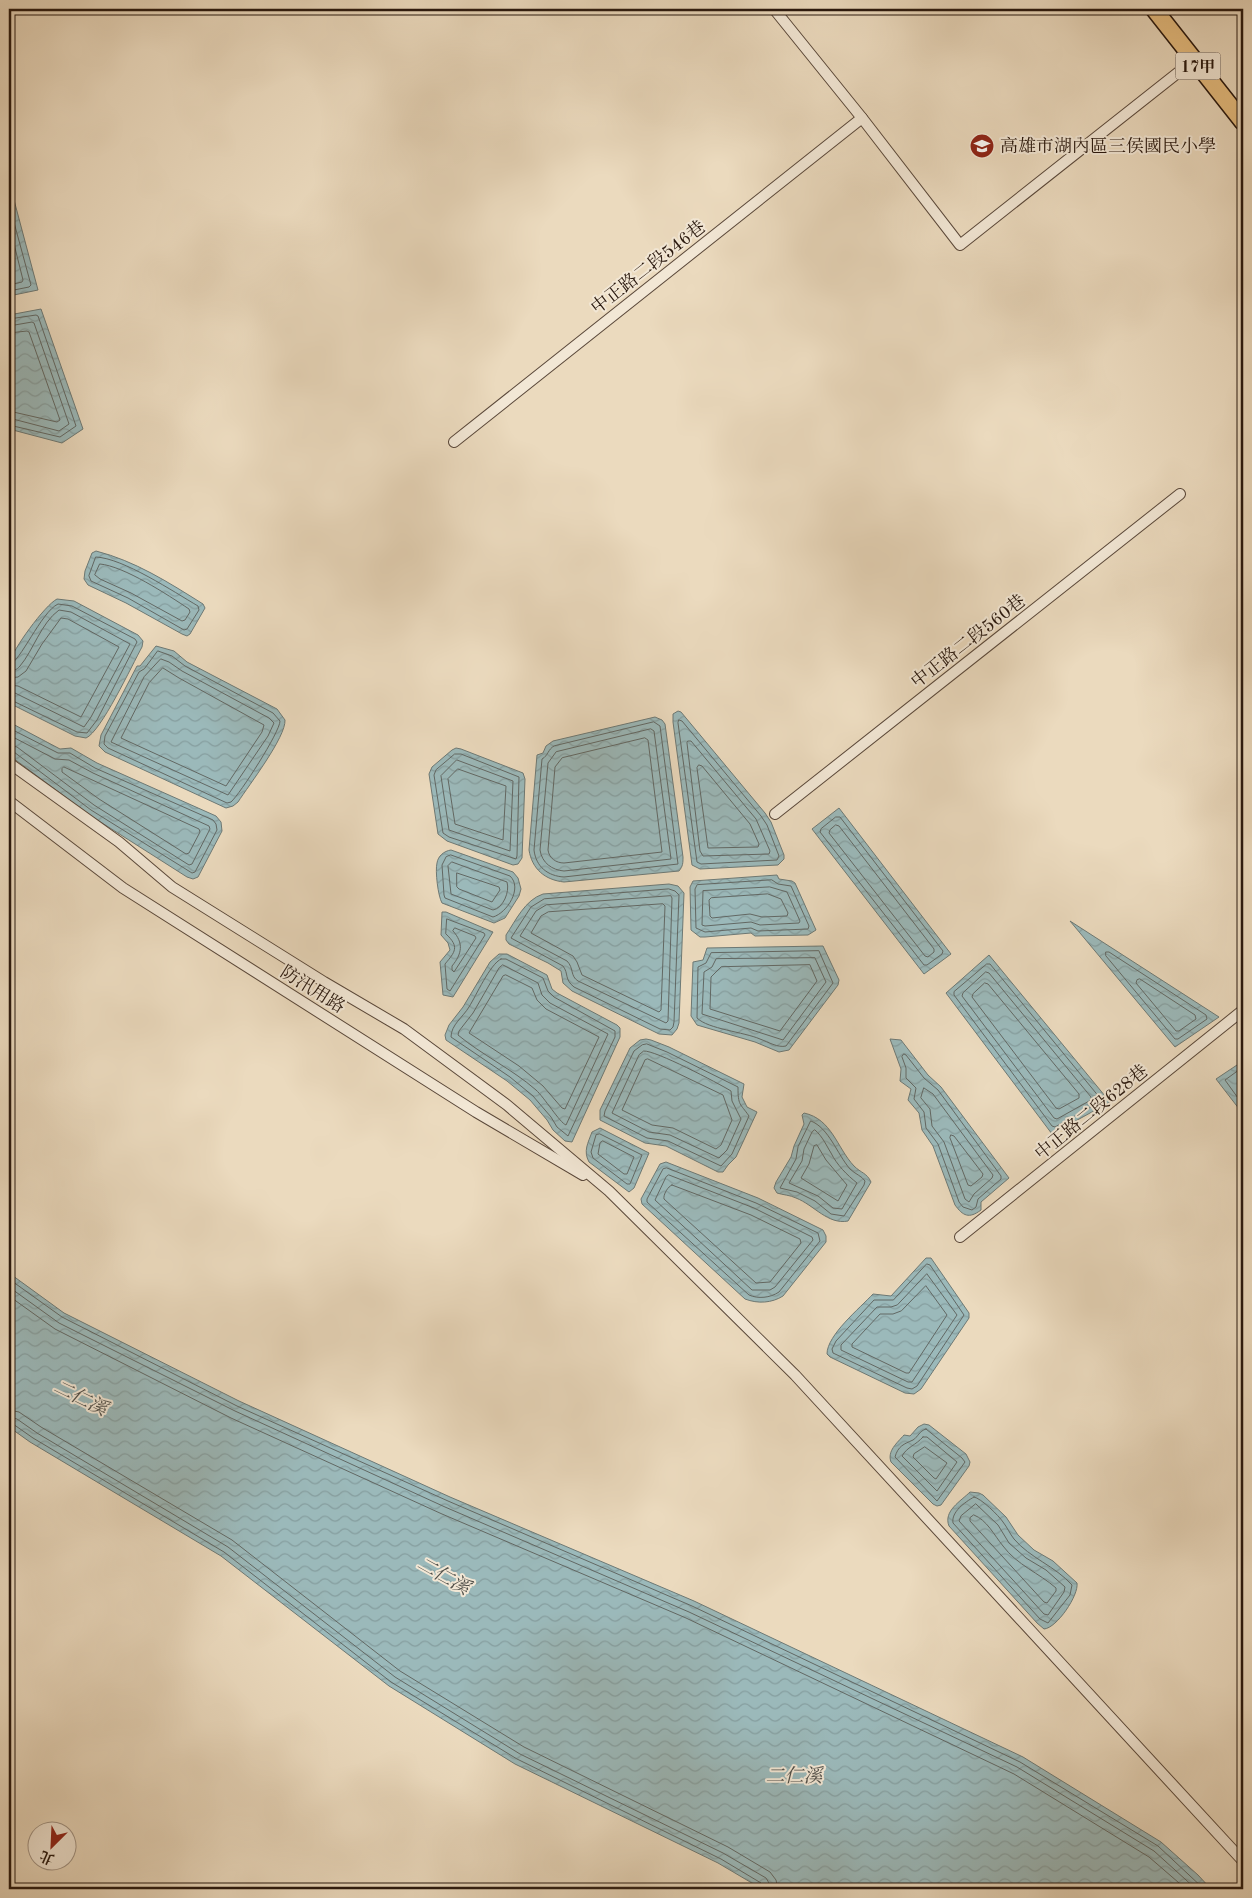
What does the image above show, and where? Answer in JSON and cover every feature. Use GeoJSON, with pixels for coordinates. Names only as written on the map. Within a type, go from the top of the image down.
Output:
{"type":"FeatureCollection","features":[{"type":"Feature","properties":{"kind":"main road","name":"17甲"},"geometry":{"type":"LineString","coordinates":[[1154,9],[1243,122]]}},
{"type":"Feature","properties":{"kind":"street"},"geometry":{"type":"LineString","coordinates":[[774,9],[862,118],[960,245],[1194,60]]}},
{"type":"Feature","properties":{"kind":"street","name":"中正路二段546巷"},"geometry":{"type":"LineString","coordinates":[[454,442],[862,118]]}},
{"type":"Feature","properties":{"kind":"street","name":"中正路二段560巷"},"geometry":{"type":"LineString","coordinates":[[775,814],[1180,494]]}},
{"type":"Feature","properties":{"kind":"street"},"geometry":{"type":"LineString","coordinates":[[9,763],[119,842],[172,887],[324,982],[404,1029],[507,1105],[610,1191],[795,1374],[1243,1861]]}},
{"type":"Feature","properties":{"kind":"street","name":"防汛用路"},"geometry":{"type":"LineString","coordinates":[[9,801],[123,888],[468,1106],[610,1191]]}},
{"type":"Feature","properties":{"kind":"street","name":"中正路二段628巷"},"geometry":{"type":"LineString","coordinates":[[960,1237],[1242,1011]]}},
{"type":"Feature","properties":{"kind":"water"},"geometry":{"type":"Polygon","coordinates":[[[9,199],[14,200],[38,290],[9,296],[9,199]]]}},
{"type":"Feature","properties":{"kind":"water"},"geometry":{"type":"Polygon","coordinates":[[[41,309],[83,429],[62,443],[9,429],[9,315],[41,309]]]}},
{"type":"Feature","properties":{"kind":"water"},"geometry":{"type":"Polygon","coordinates":[[[96,551],[138,566],[203,604],[205,608],[190,634],[187,636],[182,634],[126,603],[88,585],[84,579],[85,571],[92,553],[96,551]]]}},
{"type":"Feature","properties":{"kind":"water"},"geometry":{"type":"Polygon","coordinates":[[[57,599],[74,601],[138,635],[143,641],[142,647],[108,711],[100,724],[86,738],[75,736],[9,703],[8,673],[11,657],[37,619],[57,599]]]}},
{"type":"Feature","properties":{"kind":"water"},"geometry":{"type":"Polygon","coordinates":[[[156,646],[174,651],[187,662],[277,709],[285,720],[280,738],[238,802],[233,806],[226,808],[105,752],[99,746],[101,735],[137,666],[140,666],[156,646]]]}},
{"type":"Feature","properties":{"kind":"water"},"geometry":{"type":"Polygon","coordinates":[[[678,711],[681,712],[771,822],[784,855],[784,859],[778,865],[700,869],[692,865],[673,722],[673,714],[678,711]]]}},
{"type":"Feature","properties":{"kind":"water"},"geometry":{"type":"Polygon","coordinates":[[[655,717],[662,720],[665,724],[683,857],[679,871],[564,882],[545,876],[536,868],[529,850],[537,755],[543,753],[546,746],[553,741],[655,717]]]}},
{"type":"Feature","properties":{"kind":"water"},"geometry":{"type":"Polygon","coordinates":[[[9,722],[60,749],[71,748],[97,763],[216,816],[221,822],[222,831],[198,877],[193,879],[187,877],[88,814],[9,755],[9,722]]]}},
{"type":"Feature","properties":{"kind":"water"},"geometry":{"type":"Polygon","coordinates":[[[456,748],[523,773],[525,779],[522,858],[518,864],[513,865],[447,841],[438,834],[429,774],[432,767],[456,748]]]}},
{"type":"Feature","properties":{"kind":"water"},"geometry":{"type":"Polygon","coordinates":[[[839,808],[951,954],[924,974],[812,829],[839,808]]]}},
{"type":"Feature","properties":{"kind":"water"},"geometry":{"type":"Polygon","coordinates":[[[451,850],[513,872],[518,878],[521,889],[519,896],[505,918],[494,923],[442,903],[437,883],[437,863],[442,854],[451,850]]]}},
{"type":"Feature","properties":{"kind":"water"},"geometry":{"type":"Polygon","coordinates":[[[777,875],[779,879],[795,883],[816,930],[808,935],[755,936],[751,933],[700,937],[691,930],[690,887],[693,881],[777,875]]]}},
{"type":"Feature","properties":{"kind":"water"},"geometry":{"type":"Polygon","coordinates":[[[669,884],[678,886],[684,893],[679,1023],[672,1035],[659,1034],[572,991],[563,983],[561,971],[509,944],[506,940],[506,935],[526,906],[543,894],[669,884]]]}},
{"type":"Feature","properties":{"kind":"water"},"geometry":{"type":"Polygon","coordinates":[[[442,912],[493,932],[453,997],[443,995],[440,962],[450,950],[448,943],[441,935],[442,912]]]}},
{"type":"Feature","properties":{"kind":"water"},"geometry":{"type":"Polygon","coordinates":[[[1070,921],[1219,1017],[1175,1047],[1070,921]]]}},
{"type":"Feature","properties":{"kind":"water"},"geometry":{"type":"Polygon","coordinates":[[[823,946],[839,980],[838,985],[789,1050],[779,1052],[755,1042],[697,1025],[691,1016],[693,962],[703,960],[707,948],[823,946]]]}},
{"type":"Feature","properties":{"kind":"water"},"geometry":{"type":"Polygon","coordinates":[[[499,954],[507,954],[547,975],[552,989],[557,993],[620,1028],[620,1037],[572,1142],[565,1141],[553,1130],[530,1100],[507,1081],[446,1040],[445,1035],[449,1025],[463,1007],[490,962],[499,954]]]}},
{"type":"Feature","properties":{"kind":"water"},"geometry":{"type":"Polygon","coordinates":[[[989,955],[1110,1102],[1052,1134],[946,993],[989,955]]]}},
{"type":"Feature","properties":{"kind":"water"},"geometry":{"type":"Polygon","coordinates":[[[646,1039],[669,1047],[744,1084],[742,1097],[747,1107],[757,1112],[736,1157],[723,1172],[718,1172],[666,1146],[645,1143],[600,1120],[600,1110],[630,1048],[640,1040],[646,1039]]]}},
{"type":"Feature","properties":{"kind":"water"},"geometry":{"type":"Polygon","coordinates":[[[890,1039],[901,1040],[928,1075],[941,1087],[1009,1178],[981,1202],[981,1210],[973,1215],[964,1214],[955,1205],[933,1146],[922,1130],[919,1113],[908,1100],[911,1089],[900,1081],[901,1069],[890,1039]]]}},
{"type":"Feature","properties":{"kind":"water"},"geometry":{"type":"Polygon","coordinates":[[[1243,1061],[1243,1114],[1216,1079],[1243,1061]]]}},
{"type":"Feature","properties":{"kind":"water"},"geometry":{"type":"Polygon","coordinates":[[[804,1113],[821,1121],[828,1128],[848,1159],[871,1182],[848,1221],[834,1220],[803,1201],[777,1193],[774,1188],[791,1157],[804,1124],[802,1115],[804,1113]]]}},
{"type":"Feature","properties":{"kind":"water"},"geometry":{"type":"Polygon","coordinates":[[[600,1128],[649,1153],[634,1188],[629,1192],[589,1162],[587,1158],[586,1151],[592,1132],[600,1128]]]}},
{"type":"Feature","properties":{"kind":"water"},"geometry":{"type":"Polygon","coordinates":[[[666,1162],[758,1198],[823,1230],[826,1242],[783,1296],[765,1302],[745,1299],[642,1204],[641,1199],[660,1164],[666,1162]]]}},
{"type":"Feature","properties":{"kind":"water"},"geometry":{"type":"Polygon","coordinates":[[[926,1258],[931,1258],[969,1313],[969,1318],[921,1389],[914,1394],[905,1393],[827,1354],[828,1347],[838,1330],[873,1294],[891,1296],[926,1258]]]}},
{"type":"Feature","properties":{"kind":"water","name":"二仁溪"},"geometry":{"type":"Polygon","coordinates":[[[9,1273],[64,1313],[239,1401],[450,1497],[694,1601],[1023,1757],[1161,1842],[1211,1889],[762,1889],[718,1863],[515,1764],[389,1686],[221,1556],[30,1442],[9,1427],[9,1273]]]}},
{"type":"Feature","properties":{"kind":"water"},"geometry":{"type":"Polygon","coordinates":[[[924,1424],[929,1425],[966,1454],[970,1462],[941,1505],[937,1506],[891,1462],[890,1458],[893,1447],[904,1435],[910,1436],[918,1427],[924,1424]]]}},
{"type":"Feature","properties":{"kind":"water"},"geometry":{"type":"Polygon","coordinates":[[[970,1492],[983,1495],[1006,1517],[1018,1535],[1034,1550],[1053,1561],[1077,1583],[1075,1595],[1071,1603],[1061,1617],[1049,1627],[1044,1629],[1037,1623],[949,1526],[948,1516],[951,1511],[970,1492]]]}},
{"type":"Feature","properties":{"kind":"place","name":"高雄市湖內區三侯國民小學"},"geometry":{"type":"Point","coordinates":[982,146]}}]}
